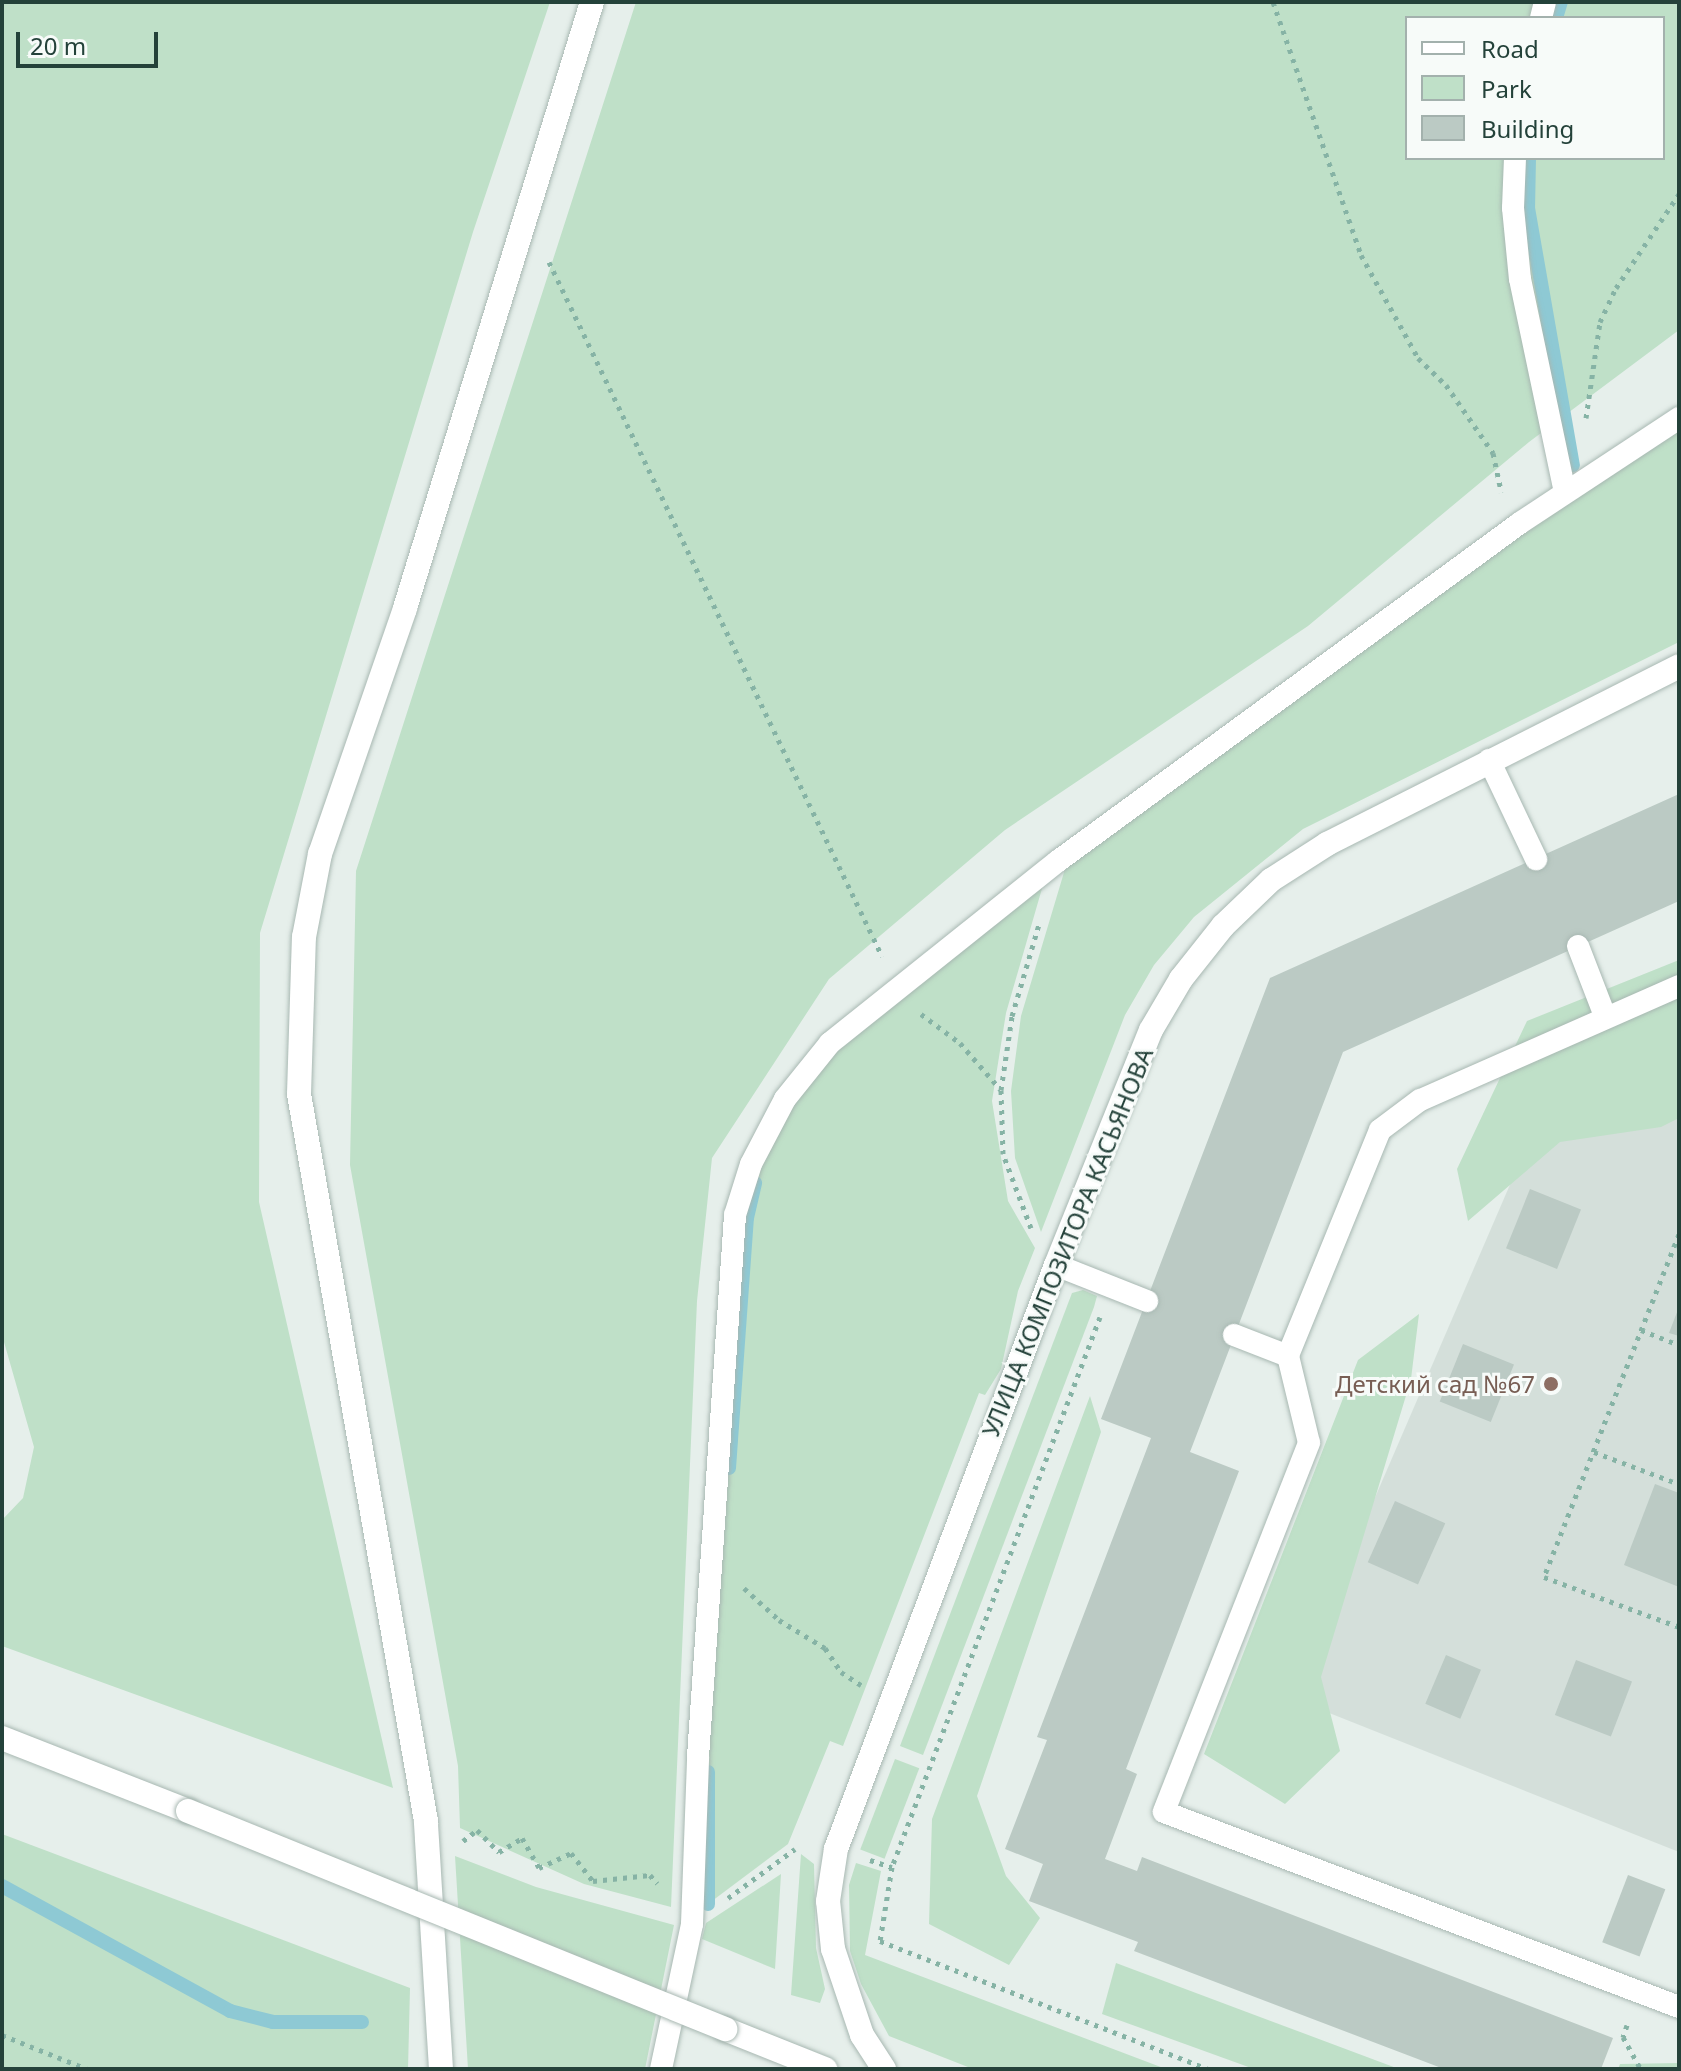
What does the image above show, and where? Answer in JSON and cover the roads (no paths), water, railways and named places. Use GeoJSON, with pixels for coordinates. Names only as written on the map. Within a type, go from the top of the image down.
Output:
{"type":"FeatureCollection","features":[{"type":"Feature","properties":{"kind":"street"},"geometry":{"type":"LineString","coordinates":[[441,2069],[426,1821],[303,1124],[300,1004],[304,937],[320,854],[405,608],[592,2]]}},
{"type":"Feature","properties":{"kind":"street","name":"УЛИЦА КОМПОЗИТОРА КАСЬЯНОВА"},"geometry":{"type":"LineString","coordinates":[[884,2069],[862,2035],[833,1949],[828,1901],[836,1849],[1056,1265],[1151,1030],[1181,979],[1223,926],[1271,880],[1327,844],[1679,666]]}},
{"type":"Feature","properties":{"kind":"street"},"geometry":{"type":"LineString","coordinates":[[2,1738],[825,2069]]}},
{"type":"Feature","properties":{"kind":"lane"},"geometry":{"type":"LineString","coordinates":[[1515,160],[1513,208],[1520,279],[1565,492]]}},
{"type":"Feature","properties":{"kind":"lane"},"geometry":{"type":"LineString","coordinates":[[661,2069],[692,1924],[735,1215],[751,1164],[785,1099],[830,1043],[891,991],[1058,861],[1520,523],[1679,418]]}},
{"type":"Feature","properties":{"kind":"lane"},"geometry":{"type":"LineString","coordinates":[[1489,760],[1536,859]]}},
{"type":"Feature","properties":{"kind":"lane"},"geometry":{"type":"LineString","coordinates":[[1578,946],[1605,1016]]}},
{"type":"Feature","properties":{"kind":"lane"},"geometry":{"type":"LineString","coordinates":[[1679,986],[1420,1100],[1380,1130],[1288,1356],[1309,1443],[1164,1812],[1679,2007]]}},
{"type":"Feature","properties":{"kind":"lane"},"geometry":{"type":"LineString","coordinates":[[1056,1265],[1147,1301]]}},
{"type":"Feature","properties":{"kind":"lane"},"geometry":{"type":"LineString","coordinates":[[1234,1335],[1288,1356]]}},
{"type":"Feature","properties":{"kind":"waterway"},"geometry":{"type":"LineString","coordinates":[[1557,16],[1561,2]]}},
{"type":"Feature","properties":{"kind":"waterway"},"geometry":{"type":"LineString","coordinates":[[1529,160],[1528,208],[1573,465]]}},
{"type":"Feature","properties":{"kind":"waterway"},"geometry":{"type":"LineString","coordinates":[[729,1468],[747,1218],[755,1183]]}},
{"type":"Feature","properties":{"kind":"waterway"},"geometry":{"type":"LineString","coordinates":[[708,1772],[708,1904]]}},
{"type":"Feature","properties":{"kind":"waterway"},"geometry":{"type":"LineString","coordinates":[[2,1886],[230,2011],[273,2022],[362,2022]]}},
{"type":"Feature","properties":{"kind":"place","name":"Детский сад №67"},"geometry":{"type":"Point","coordinates":[1551,1384]}}]}
